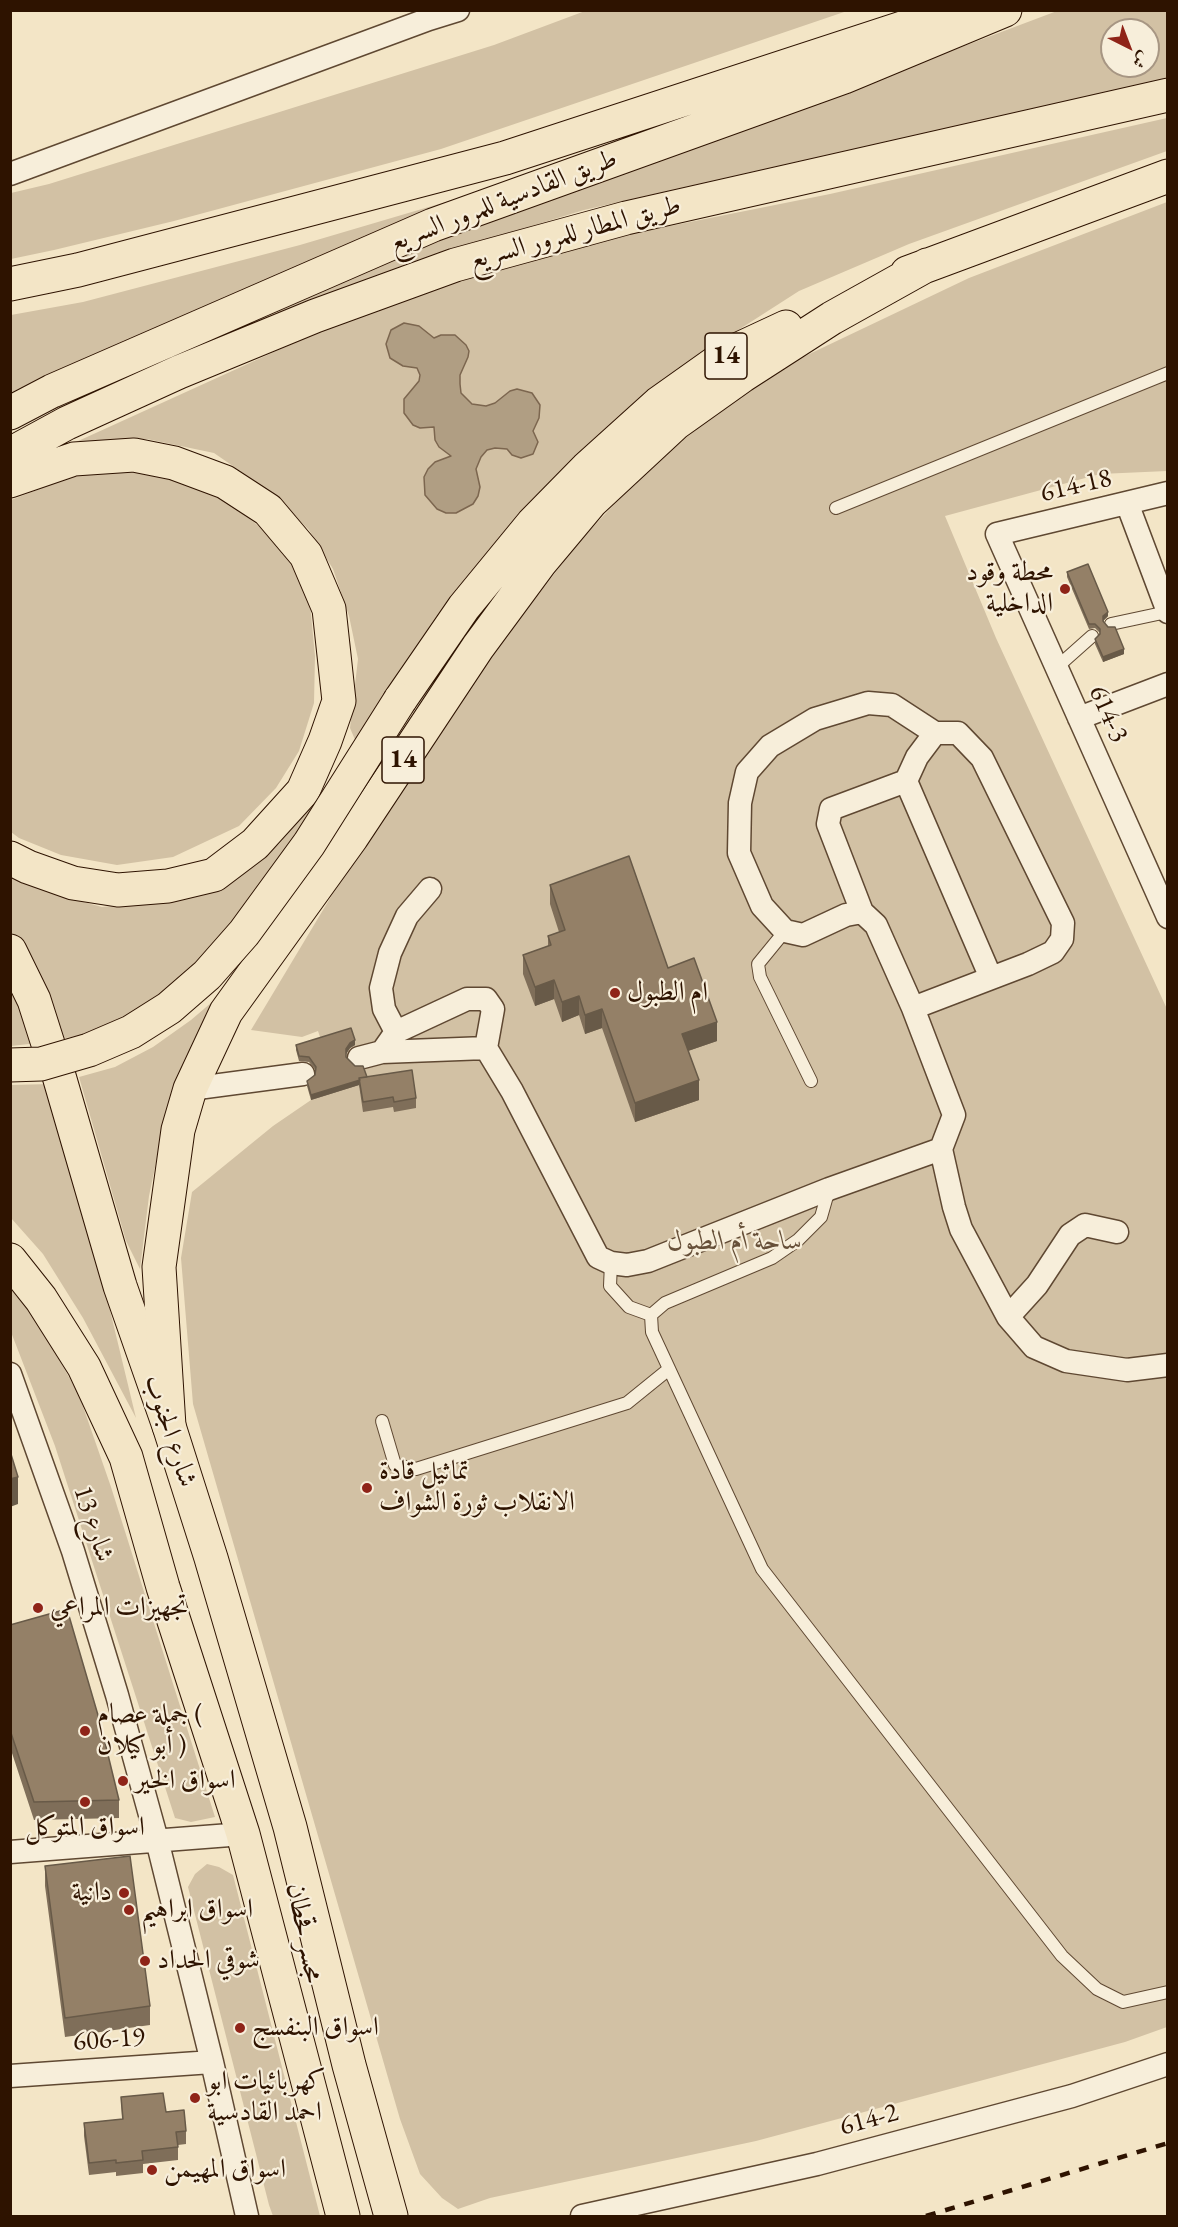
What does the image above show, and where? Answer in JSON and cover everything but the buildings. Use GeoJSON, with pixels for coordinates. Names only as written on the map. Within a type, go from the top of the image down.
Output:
{"type":"FeatureCollection","features":[{"type":"Feature","properties":{"kind":"main road"},"geometry":{"type":"LineString","coordinates":[[10,284],[78,270],[505,158],[955,10]]}},
{"type":"Feature","properties":{"kind":"main road","name":"طريق القادسية للمرور السريع"},"geometry":{"type":"LineString","coordinates":[[10,413],[52,391],[433,225],[844,77],[1005,10]]}},
{"type":"Feature","properties":{"kind":"main road","name":"طريق المطار للمرور السريع"},"geometry":{"type":"LineString","coordinates":[[10,454],[68,423],[179,372],[315,316],[455,265],[637,216],[1167,95]]}},
{"type":"Feature","properties":{"kind":"main road","name":"14"},"geometry":{"type":"LineString","coordinates":[[10,1065],[41,1064],[90,1050],[131,1032],[169,1008],[207,975],[244,933],[309,844],[400,700],[464,607],[533,523],[587,468],[659,403],[728,354],[830,306],[927,265],[1167,176]]}},
{"type":"Feature","properties":{"kind":"main road","name":"14"},"geometry":{"type":"LineString","coordinates":[[169,1426],[159,1268],[178,1130],[190,1089],[226,1012],[352,837],[478,647],[540,563],[591,502],[676,423],[742,376],[832,318],[927,265]]}},
{"type":"Feature","properties":{"kind":"main road"},"geometry":{"type":"LineString","coordinates":[[10,481],[74,459],[134,454],[174,463],[225,482],[268,510],[306,555],[329,609],[339,701],[325,741],[303,791],[255,843],[214,875],[168,886],[118,890],[73,883],[10,858]]}},
{"type":"Feature","properties":{"kind":"main road","name":"شارع الجنوب"},"geometry":{"type":"LineString","coordinates":[[10,951],[34,1000],[54,1062],[120,1286],[169,1426],[211,1558],[277,1787]]}},
{"type":"Feature","properties":{"kind":"main road","name":"شارع الجنوب"},"geometry":{"type":"LineString","coordinates":[[10,1260],[42,1299],[84,1367],[126,1457],[163,1587],[238,1820]]}},
{"type":"Feature","properties":{"kind":"main road"},"geometry":{"type":"LineString","coordinates":[[277,1787],[290,1827],[349,2065],[391,2217]]}},
{"type":"Feature","properties":{"kind":"main road","name":"مجسر قحطان"},"geometry":{"type":"LineString","coordinates":[[277,1787],[304,1974],[359,2217]]}},
{"type":"Feature","properties":{"kind":"main road"},"geometry":{"type":"LineString","coordinates":[[238,1820],[343,2217]]}},
{"type":"Feature","properties":{"kind":"main road","name":"مجسر قحطان"},"geometry":{"type":"LineString","coordinates":[[238,1820],[304,1974],[375,2217]]}},
{"type":"Feature","properties":{"kind":"street"},"geometry":{"type":"LineString","coordinates":[[10,174],[428,15],[458,10]]}},
{"type":"Feature","properties":{"kind":"street","name":"614-18"},"geometry":{"type":"LineString","coordinates":[[997,534],[1167,493]]}},
{"type":"Feature","properties":{"kind":"street"},"geometry":{"type":"LineString","coordinates":[[1127,503],[1167,612]]}},
{"type":"Feature","properties":{"kind":"street","name":"614-3"},"geometry":{"type":"LineString","coordinates":[[997,534],[1167,917]]}},
{"type":"Feature","properties":{"kind":"street"},"geometry":{"type":"LineString","coordinates":[[1079,718],[1167,684]]}},
{"type":"Feature","properties":{"kind":"street"},"geometry":{"type":"LineString","coordinates":[[862,912],[846,915],[803,935],[784,931],[762,906],[739,853],[740,803],[747,772],[770,746],[815,718],[868,703],[892,705],[935,733],[958,733],[982,758],[1063,923],[1062,939],[1053,951],[913,1008]]}},
{"type":"Feature","properties":{"kind":"street"},"geometry":{"type":"LineString","coordinates":[[935,733],[917,757],[906,781],[831,809],[828,824],[862,912],[876,925],[913,1008],[954,1114],[941,1149],[961,1229],[1008,1317],[1034,1347],[1066,1361],[1127,1370],[1167,1365]]}},
{"type":"Feature","properties":{"kind":"street"},"geometry":{"type":"LineString","coordinates":[[906,781],[991,978]]}},
{"type":"Feature","properties":{"kind":"street"},"geometry":{"type":"LineString","coordinates":[[396,1032],[384,1008],[381,988],[390,953],[407,916],[430,889]]}},
{"type":"Feature","properties":{"kind":"street"},"geometry":{"type":"LineString","coordinates":[[382,1052],[396,1032],[467,999],[486,999],[493,1009],[486,1048],[512,1091],[598,1257],[612,1263],[627,1265],[648,1261],[829,1189],[941,1149]]}},
{"type":"Feature","properties":{"kind":"street"},"geometry":{"type":"LineString","coordinates":[[359,1058],[382,1052],[486,1048]]}},
{"type":"Feature","properties":{"kind":"street"},"geometry":{"type":"LineString","coordinates":[[190,1089],[303,1074]]}},
{"type":"Feature","properties":{"kind":"street"},"geometry":{"type":"LineString","coordinates":[[1008,1317],[1037,1285],[1070,1235],[1085,1225],[1117,1232]]}},
{"type":"Feature","properties":{"kind":"street","name":"شارع 13"},"geometry":{"type":"LineString","coordinates":[[10,1374],[52,1490],[96,1623],[157,1840],[212,2061],[247,2217]]}},
{"type":"Feature","properties":{"kind":"street"},"geometry":{"type":"LineString","coordinates":[[10,1851],[157,1840],[238,1820]]}},
{"type":"Feature","properties":{"kind":"street","name":"606-19"},"geometry":{"type":"LineString","coordinates":[[10,2076],[212,2061]]}},
{"type":"Feature","properties":{"kind":"street","name":"614-2"},"geometry":{"type":"LineString","coordinates":[[582,2217],[817,2164],[1072,2096],[1167,2064]]}},
{"type":"Feature","properties":{"kind":"lane"},"geometry":{"type":"LineString","coordinates":[[836,508],[1167,373]]}},
{"type":"Feature","properties":{"kind":"lane"},"geometry":{"type":"LineString","coordinates":[[1111,624],[1167,612]]}},
{"type":"Feature","properties":{"kind":"lane"},"geometry":{"type":"LineString","coordinates":[[1056,668],[1092,636]]}},
{"type":"Feature","properties":{"kind":"lane"},"geometry":{"type":"LineString","coordinates":[[784,931],[758,964],[760,977],[811,1081]]}},
{"type":"Feature","properties":{"kind":"lane"},"geometry":{"type":"LineString","coordinates":[[651,1315],[665,1303],[772,1258],[798,1240],[821,1217],[829,1189]]}},
{"type":"Feature","properties":{"kind":"lane"},"geometry":{"type":"LineString","coordinates":[[612,1263],[610,1286],[628,1307],[651,1315]]}},
{"type":"Feature","properties":{"kind":"lane"},"geometry":{"type":"LineString","coordinates":[[651,1315],[652,1332],[762,1569],[1062,1956],[1097,1989],[1123,2002],[1167,1992]]}},
{"type":"Feature","properties":{"kind":"lane"},"geometry":{"type":"LineString","coordinates":[[382,1421],[395,1465],[416,1469],[627,1403],[669,1369]]}},
{"type":"Feature","properties":{"kind":"green space"},"geometry":{"type":"Polygon","coordinates":[[[585,11],[847,11],[441,149],[174,221],[11,259],[11,193],[49,184],[494,45],[585,11]]]}},
{"type":"Feature","properties":{"kind":"green space"},"geometry":{"type":"Polygon","coordinates":[[[1057,11],[1167,11],[1167,78],[584,210],[476,243],[209,344],[208,342],[210,335],[406,253],[635,170],[1057,11]]]}},
{"type":"Feature","properties":{"kind":"green space"},"geometry":{"type":"Polygon","coordinates":[[[1167,118],[1167,151],[909,244],[799,291],[704,352],[356,742],[350,728],[358,659],[349,616],[333,569],[309,530],[272,493],[214,453],[147,439],[76,442],[353,316],[565,247],[830,194],[1167,118]]]}},
{"type":"Feature","properties":{"kind":"green space"},"geometry":{"type":"Polygon","coordinates":[[[537,175],[196,310],[11,395],[11,315],[83,302],[300,245],[537,175]]]}},
{"type":"Feature","properties":{"kind":"green space","name":"ساحة أم الطبول"},"geometry":{"type":"Polygon","coordinates":[[[1167,202],[1167,471],[1100,474],[945,516],[996,638],[1167,1009],[1167,2027],[1125,2042],[756,2141],[490,2198],[458,2209],[442,2198],[420,2174],[400,2119],[193,1404],[181,1258],[192,1192],[273,1126],[311,1100],[328,1094],[334,1079],[318,1031],[302,1037],[251,1030],[332,895],[498,647],[578,543],[648,468],[722,409],[801,358],[969,278],[1167,202]]]}},
{"type":"Feature","properties":{"kind":"green space"},"geometry":{"type":"Polygon","coordinates":[[[147,471],[199,484],[235,507],[265,531],[296,569],[310,604],[315,656],[314,703],[299,751],[276,788],[239,826],[173,857],[117,865],[61,855],[19,838],[11,832],[11,500],[78,474],[147,471]]]}},
{"type":"Feature","properties":{"kind":"green space"},"geometry":{"type":"Polygon","coordinates":[[[309,808],[315,812],[238,925],[196,967],[130,1017],[92,1033],[61,1039],[11,931],[10,874],[47,892],[102,907],[168,901],[231,879],[279,844],[309,808]]]}},
{"type":"Feature","properties":{"kind":"green space"},"geometry":{"type":"Polygon","coordinates":[[[11,982],[38,1043],[11,1046],[11,982]]]}},
{"type":"Feature","properties":{"kind":"green space"},"geometry":{"type":"Polygon","coordinates":[[[232,985],[160,1143],[149,1196],[140,1269],[126,1241],[79,1077],[115,1067],[153,1047],[191,1020],[232,985]]]}},
{"type":"Feature","properties":{"kind":"green space"},"geometry":{"type":"Polygon","coordinates":[[[51,1084],[136,1418],[83,1318],[43,1254],[11,1218],[10,1085],[51,1084]]]}},
{"type":"Feature","properties":{"kind":"green space"},"geometry":{"type":"Polygon","coordinates":[[[10,1286],[32,1311],[79,1395],[111,1487],[215,1817],[191,1822],[175,1818],[55,1446],[11,1332],[10,1286]]]}},
{"type":"Feature","properties":{"kind":"green space"},"geometry":{"type":"Polygon","coordinates":[[[207,1864],[219,1867],[233,1875],[320,2216],[273,2216],[269,2205],[188,1887],[195,1874],[207,1864]]]}},
{"type":"Feature","properties":{"kind":"shaded area"},"geometry":{"type":"Polygon","coordinates":[[[404,323],[419,326],[434,338],[441,335],[455,335],[466,345],[469,351],[460,375],[460,384],[461,393],[472,404],[486,406],[495,403],[510,391],[517,389],[532,393],[540,405],[539,418],[533,431],[538,442],[533,454],[521,458],[512,455],[507,449],[487,450],[476,469],[480,487],[478,496],[473,504],[456,513],[446,513],[437,509],[425,495],[424,477],[428,469],[435,462],[451,456],[439,447],[435,440],[434,427],[420,428],[413,425],[404,413],[404,399],[419,381],[420,375],[417,368],[403,366],[390,358],[386,344],[391,330],[404,323]]]}},
{"type":"Feature","properties":{"kind":"railway"},"geometry":{"type":"LineString","coordinates":[[926,2216],[1168,2143]]}},
{"type":"Feature","properties":{"kind":"place","name":"محطة وقود الداخلية"},"geometry":{"type":"Point","coordinates":[1065,589]}},
{"type":"Feature","properties":{"kind":"place","name":"ام الطبول"},"geometry":{"type":"Point","coordinates":[615,993]}},
{"type":"Feature","properties":{"kind":"place","name":"تماثيل قادة الانقلاب ثورة الشواف"},"geometry":{"type":"Point","coordinates":[367,1488]}},
{"type":"Feature","properties":{"kind":"place","name":"تجهيزات المراعي"},"geometry":{"type":"Point","coordinates":[38,1608]}},
{"type":"Feature","properties":{"kind":"place","name":"جملة عصام ( أبو كيلان )"},"geometry":{"type":"Point","coordinates":[85,1731]}},
{"type":"Feature","properties":{"kind":"place","name":"اسواق الخير"},"geometry":{"type":"Point","coordinates":[123,1781]}},
{"type":"Feature","properties":{"kind":"place","name":"اسواق المتوكل"},"geometry":{"type":"Point","coordinates":[85,1802]}},
{"type":"Feature","properties":{"kind":"place","name":"دانية"},"geometry":{"type":"Point","coordinates":[124,1893]}},
{"type":"Feature","properties":{"kind":"place","name":"اسواق ابراهيم"},"geometry":{"type":"Point","coordinates":[129,1910]}},
{"type":"Feature","properties":{"kind":"place","name":"شوقي الحداد"},"geometry":{"type":"Point","coordinates":[145,1961]}},
{"type":"Feature","properties":{"kind":"place","name":"اسواق البنفسج"},"geometry":{"type":"Point","coordinates":[240,2028]}},
{"type":"Feature","properties":{"kind":"place","name":"كهربائيات ابو احمد القادسية"},"geometry":{"type":"Point","coordinates":[195,2098]}},
{"type":"Feature","properties":{"kind":"place","name":"اسواق المهيمن"},"geometry":{"type":"Point","coordinates":[152,2170]}}]}
